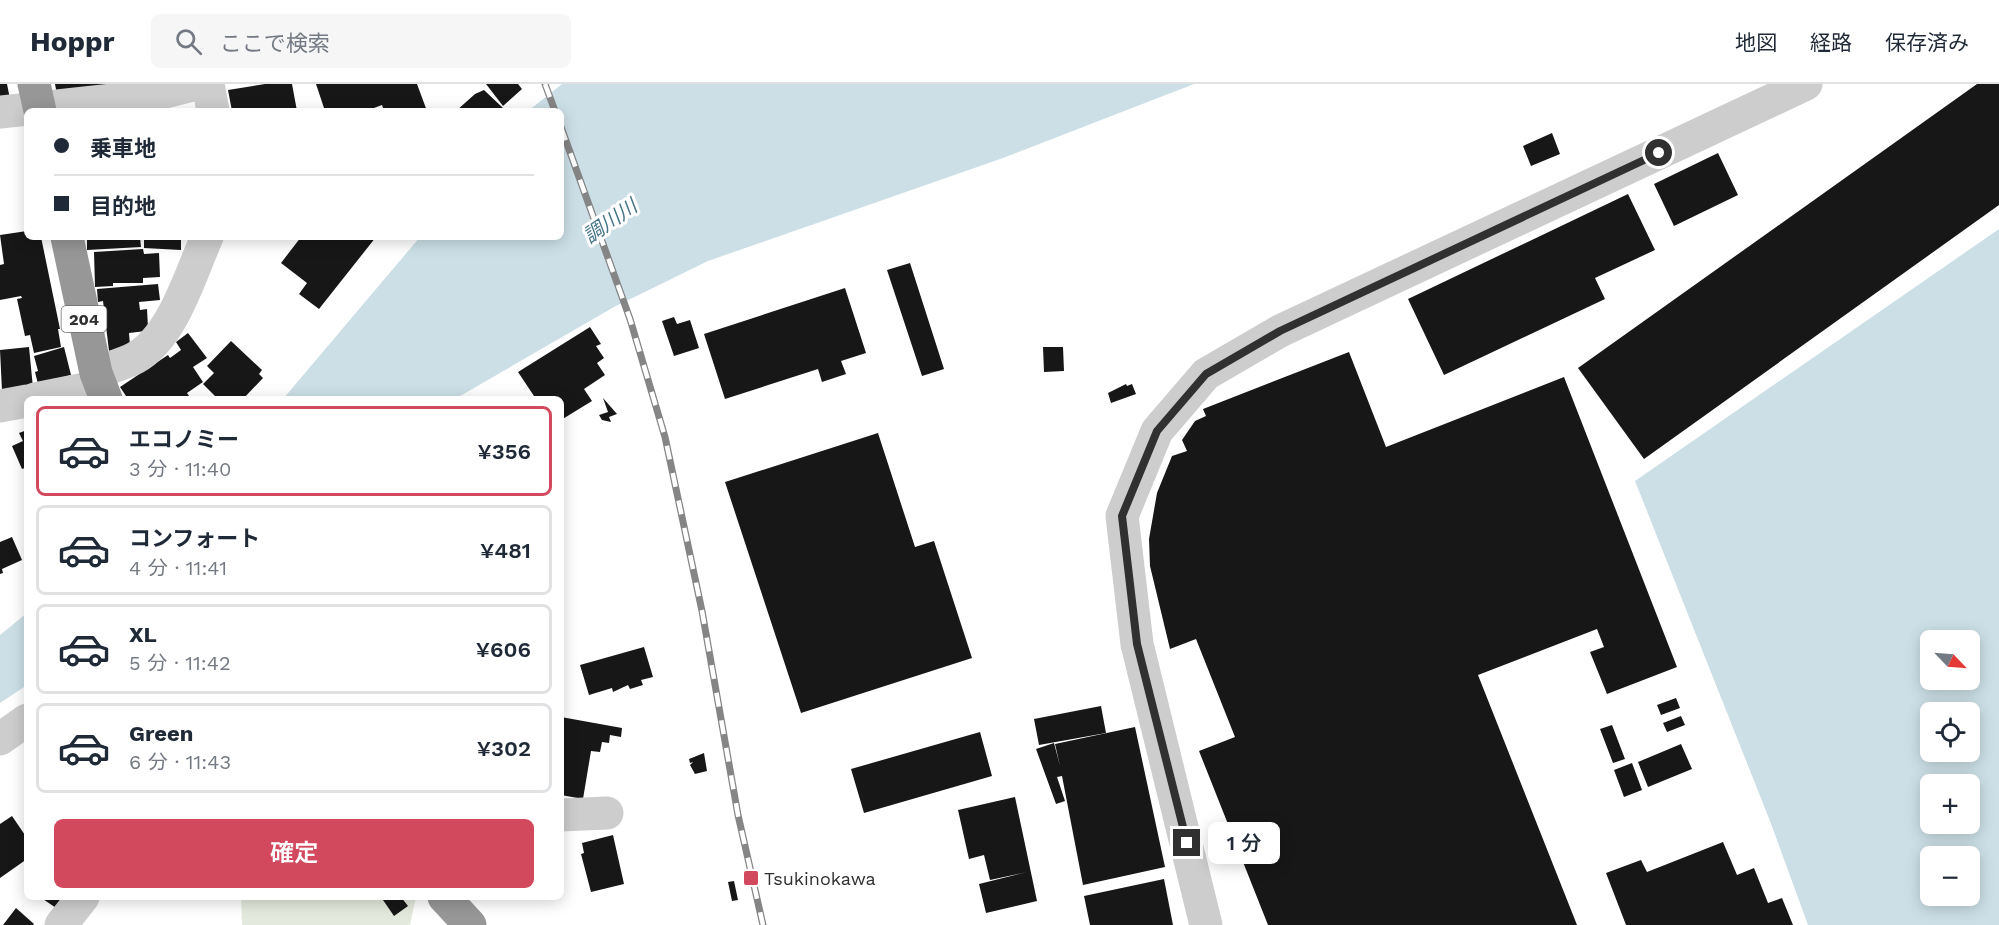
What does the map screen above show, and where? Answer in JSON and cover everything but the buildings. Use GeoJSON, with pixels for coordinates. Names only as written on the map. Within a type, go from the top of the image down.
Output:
{"type":"FeatureCollection","features":[{"type":"Feature","properties":{"kind":"highway","name":"204"},"geometry":{"type":"LineString","coordinates":[[68,240],[100,386]]}},
{"type":"Feature","properties":{"kind":"highway"},"geometry":{"type":"LineString","coordinates":[[447,900],[470,925]]}},
{"type":"Feature","properties":{"kind":"street"},"geometry":{"type":"LineString","coordinates":[[0,112],[37,101],[149,96],[197,84]]}},
{"type":"Feature","properties":{"kind":"street"},"geometry":{"type":"LineString","coordinates":[[208,84],[212,108]]}},
{"type":"Feature","properties":{"kind":"street"},"geometry":{"type":"LineString","coordinates":[[1206,925],[1137,644],[1122,516],[1157,431],[1206,374],[1280,331],[1806,84]]}},
{"type":"Feature","properties":{"kind":"street"},"geometry":{"type":"LineString","coordinates":[[50,396],[100,386],[155,342],[169,323],[206,240]]}},
{"type":"Feature","properties":{"kind":"street"},"geometry":{"type":"LineString","coordinates":[[0,406],[24,401]]}},
{"type":"Feature","properties":{"kind":"street"},"geometry":{"type":"LineString","coordinates":[[0,739],[24,722]]}},
{"type":"Feature","properties":{"kind":"street"},"geometry":{"type":"LineString","coordinates":[[564,815],[607,813]]}},
{"type":"Feature","properties":{"kind":"street"},"geometry":{"type":"LineString","coordinates":[[61,925],[81,900]]}},
{"type":"Feature","properties":{"kind":"shaded area"},"geometry":{"type":"Polygon","coordinates":[[[241,900],[415,900],[410,925],[242,925],[241,900]]]}},
{"type":"Feature","properties":{"kind":"water","name":"調川川"},"geometry":{"type":"Polygon","coordinates":[[[562,84],[1194,84],[1003,158],[708,261],[614,307],[460,396],[286,396],[417,240],[564,240],[564,108],[532,108],[562,84]]]}},
{"type":"Feature","properties":{"kind":"water"},"geometry":{"type":"Polygon","coordinates":[[[1999,229],[1999,925],[1808,925],[1770,821],[1635,481],[1999,229]]]}},
{"type":"Feature","properties":{"kind":"water"},"geometry":{"type":"Polygon","coordinates":[[[24,615],[24,687],[0,703],[0,635],[24,615]]]}},
{"type":"Feature","properties":{"kind":"railway"},"geometry":{"type":"LineString","coordinates":[[545,84],[554,108]]}},
{"type":"Feature","properties":{"kind":"railway"},"geometry":{"type":"LineString","coordinates":[[564,135],[630,319],[665,437],[702,611],[738,815],[763,925]]}},
{"type":"Feature","properties":{"kind":"place","name":"Tsukinokawa"},"geometry":{"type":"Point","coordinates":[751,878]}},
{"type":"Feature","properties":{"kind":"route"},"geometry":{"type":"LineString","coordinates":[[1187,843],[1137,644],[1122,516],[1157,431],[1206,374],[1280,331],[1659,153]]}}]}
